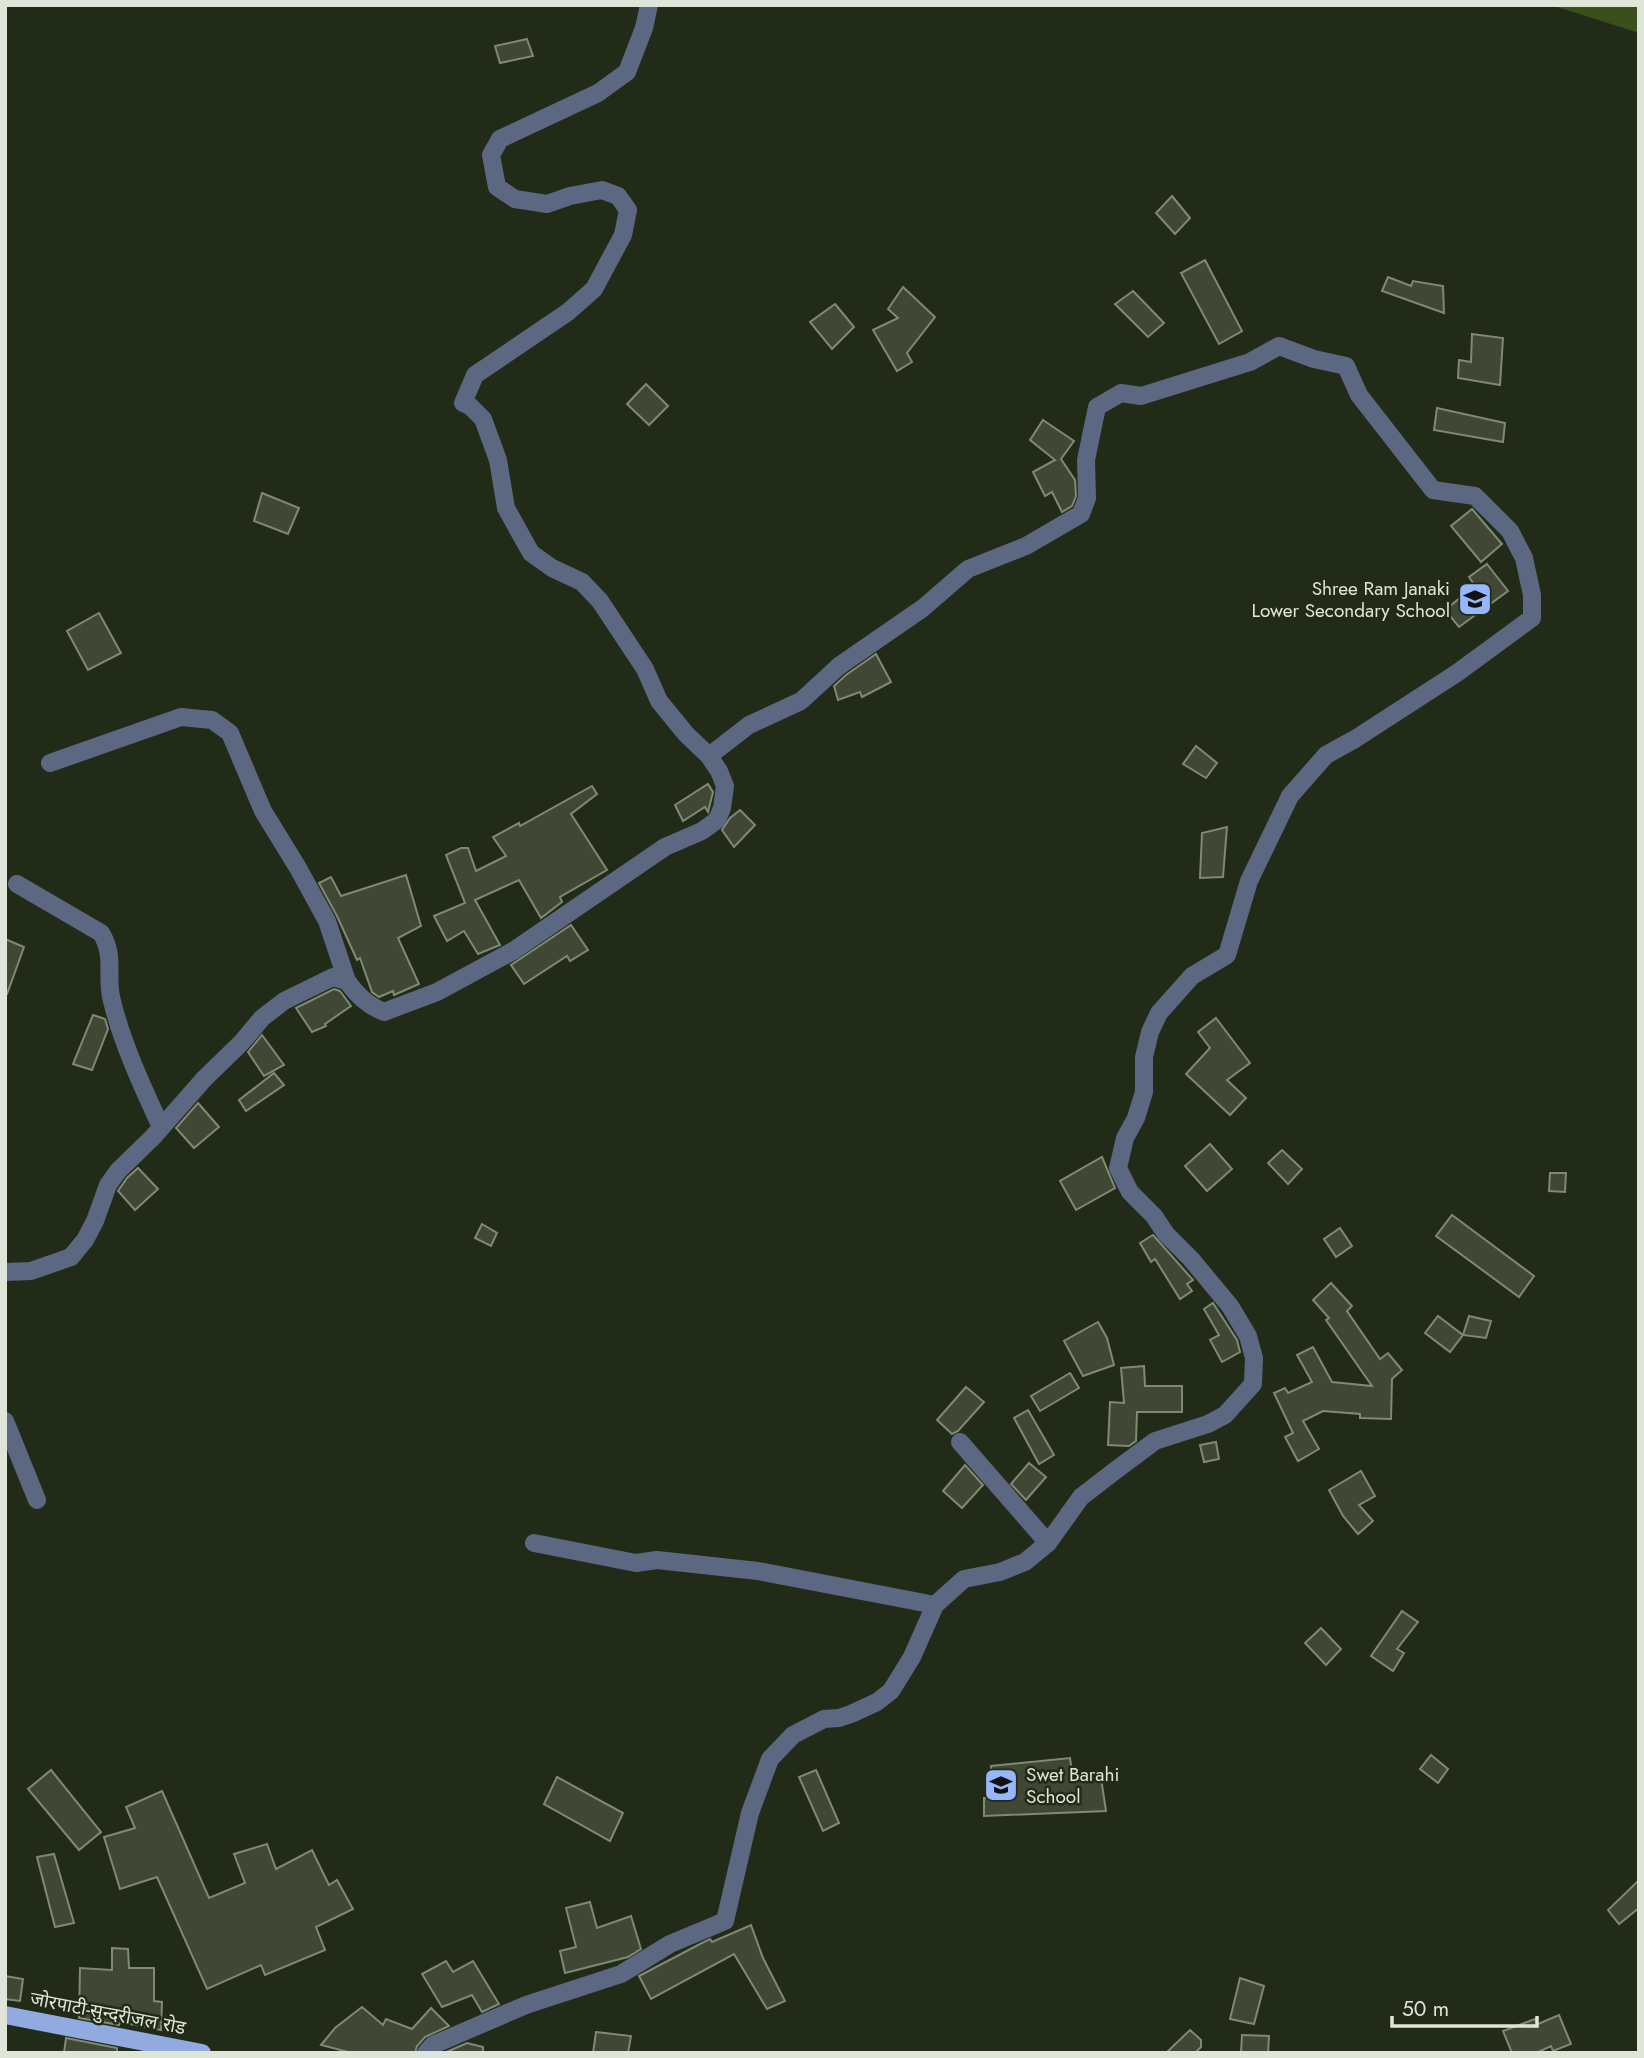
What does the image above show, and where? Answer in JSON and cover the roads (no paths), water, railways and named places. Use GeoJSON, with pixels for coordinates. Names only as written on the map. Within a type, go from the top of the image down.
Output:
{"type":"FeatureCollection","features":[{"type":"Feature","properties":{"kind":"main road","name":"जोरपाटी-सुन्दरीजल रोड"},"geometry":{"type":"LineString","coordinates":[[5,2015],[202,2053]]}},
{"type":"Feature","properties":{"kind":"street"},"geometry":{"type":"LineString","coordinates":[[50,763],[181,717],[212,720],[221,725],[230,733],[263,811],[327,921],[347,981],[359,997],[384,1012],[437,992],[513,951],[654,854],[702,831],[717,820],[722,808],[725,786],[719,771],[709,756],[686,734],[659,701],[645,669],[600,601],[582,582],[552,568],[531,553],[506,508],[498,460],[483,419],[463,403],[475,375],[568,312],[594,289],[623,235],[628,211],[618,196],[603,190],[570,196],[547,204],[515,199],[497,187],[491,155],[500,139],[598,93],[627,72],[644,28],[649,5]]}},
{"type":"Feature","properties":{"kind":"street"},"geometry":{"type":"LineString","coordinates":[[426,2053],[433,2045],[526,2005],[621,1974],[670,1944],[725,1921],[750,1813],[770,1759],[793,1735],[824,1719],[851,1714],[877,1702],[891,1691],[912,1657],[935,1605],[964,1579],[1000,1572],[1025,1562],[1048,1543],[1082,1497],[1116,1470],[1155,1441],[1208,1424],[1225,1415],[1253,1384],[1254,1358],[1248,1336],[1230,1306],[1166,1234],[1154,1216],[1130,1192],[1118,1168],[1125,1139],[1136,1118],[1143,1092],[1144,1057],[1150,1032],[1159,1013],[1192,976],[1227,955],[1249,881],[1290,796],[1326,755],[1356,739],[1457,673],[1532,618],[1532,594],[1524,558],[1510,531],[1475,496],[1433,490],[1359,395],[1346,366],[1314,359],[1279,346],[1250,362],[1141,396],[1121,393],[1097,407],[1086,460],[1087,498],[1081,514],[1026,546],[968,569],[923,608],[839,666],[801,701],[749,725],[709,756]]}},
{"type":"Feature","properties":{"kind":"street"},"geometry":{"type":"LineString","coordinates":[[17,884],[100,933],[108,945],[111,999],[139,1080],[161,1127]]}},
{"type":"Feature","properties":{"kind":"street"},"geometry":{"type":"LineString","coordinates":[[5,1272],[31,1271],[71,1257],[95,1222],[108,1185],[118,1171],[262,1018],[284,1001],[333,977],[347,981]]}},
{"type":"Feature","properties":{"kind":"street"},"geometry":{"type":"LineString","coordinates":[[5,1421],[37,1500]]}},
{"type":"Feature","properties":{"kind":"street"},"geometry":{"type":"LineString","coordinates":[[960,1442],[1048,1543]]}},
{"type":"Feature","properties":{"kind":"street"},"geometry":{"type":"LineString","coordinates":[[534,1543],[636,1563],[657,1560],[758,1571],[935,1605]]}},
{"type":"Feature","properties":{"kind":"place","name":"Shree Ram Janaki Lower Secondary School"},"geometry":{"type":"Point","coordinates":[1475,599]}},
{"type":"Feature","properties":{"kind":"place","name":"Swet Barahi School"},"geometry":{"type":"Point","coordinates":[1001,1785]}}]}
